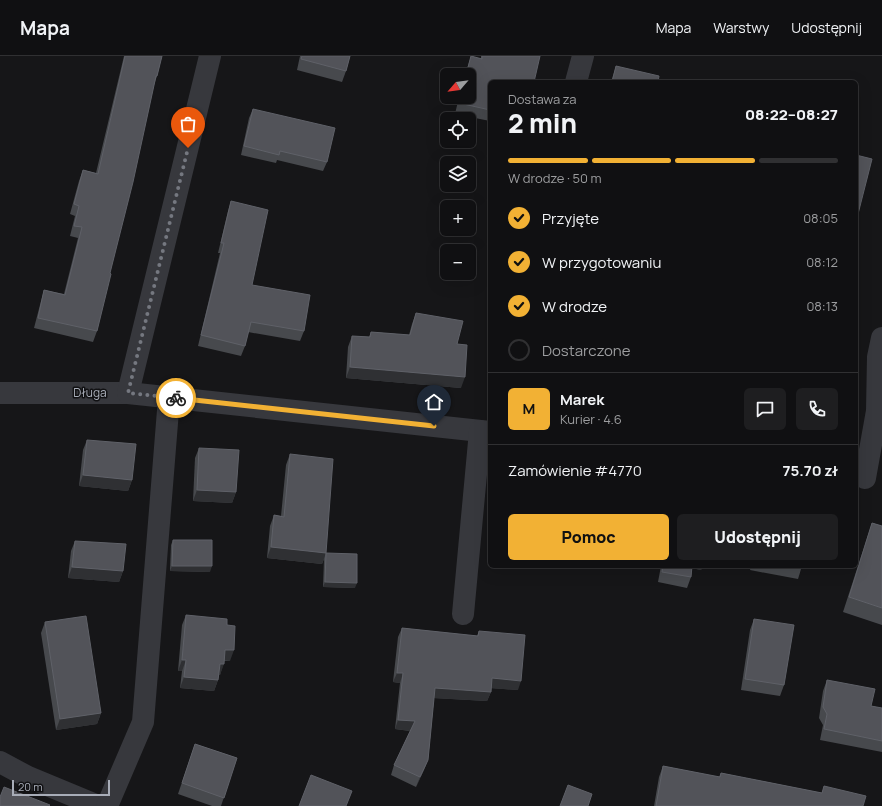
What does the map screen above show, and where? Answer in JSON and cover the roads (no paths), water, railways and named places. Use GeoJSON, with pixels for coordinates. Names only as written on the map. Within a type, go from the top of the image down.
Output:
{"type":"FeatureCollection","features":[{"type":"Feature","properties":{"kind":"street"},"geometry":{"type":"LineString","coordinates":[[128,393],[210,56]]}},
{"type":"Feature","properties":{"kind":"street"},"geometry":{"type":"LineString","coordinates":[[577,80],[583,56]]}},
{"type":"Feature","properties":{"kind":"street"},"geometry":{"type":"LineString","coordinates":[[868,479],[879,411],[878,357],[882,338]]}},
{"type":"Feature","properties":{"kind":"street","name":"Długa"},"geometry":{"type":"LineString","coordinates":[[0,393],[128,393],[485,432]]}},
{"type":"Feature","properties":{"kind":"street"},"geometry":{"type":"LineString","coordinates":[[107,806],[143,722],[169,398]]}},
{"type":"Feature","properties":{"kind":"street"},"geometry":{"type":"LineString","coordinates":[[463,614],[485,432]]}},
{"type":"Feature","properties":{"kind":"street"},"geometry":{"type":"LineString","coordinates":[[0,762],[28,777],[98,806]]}}]}
